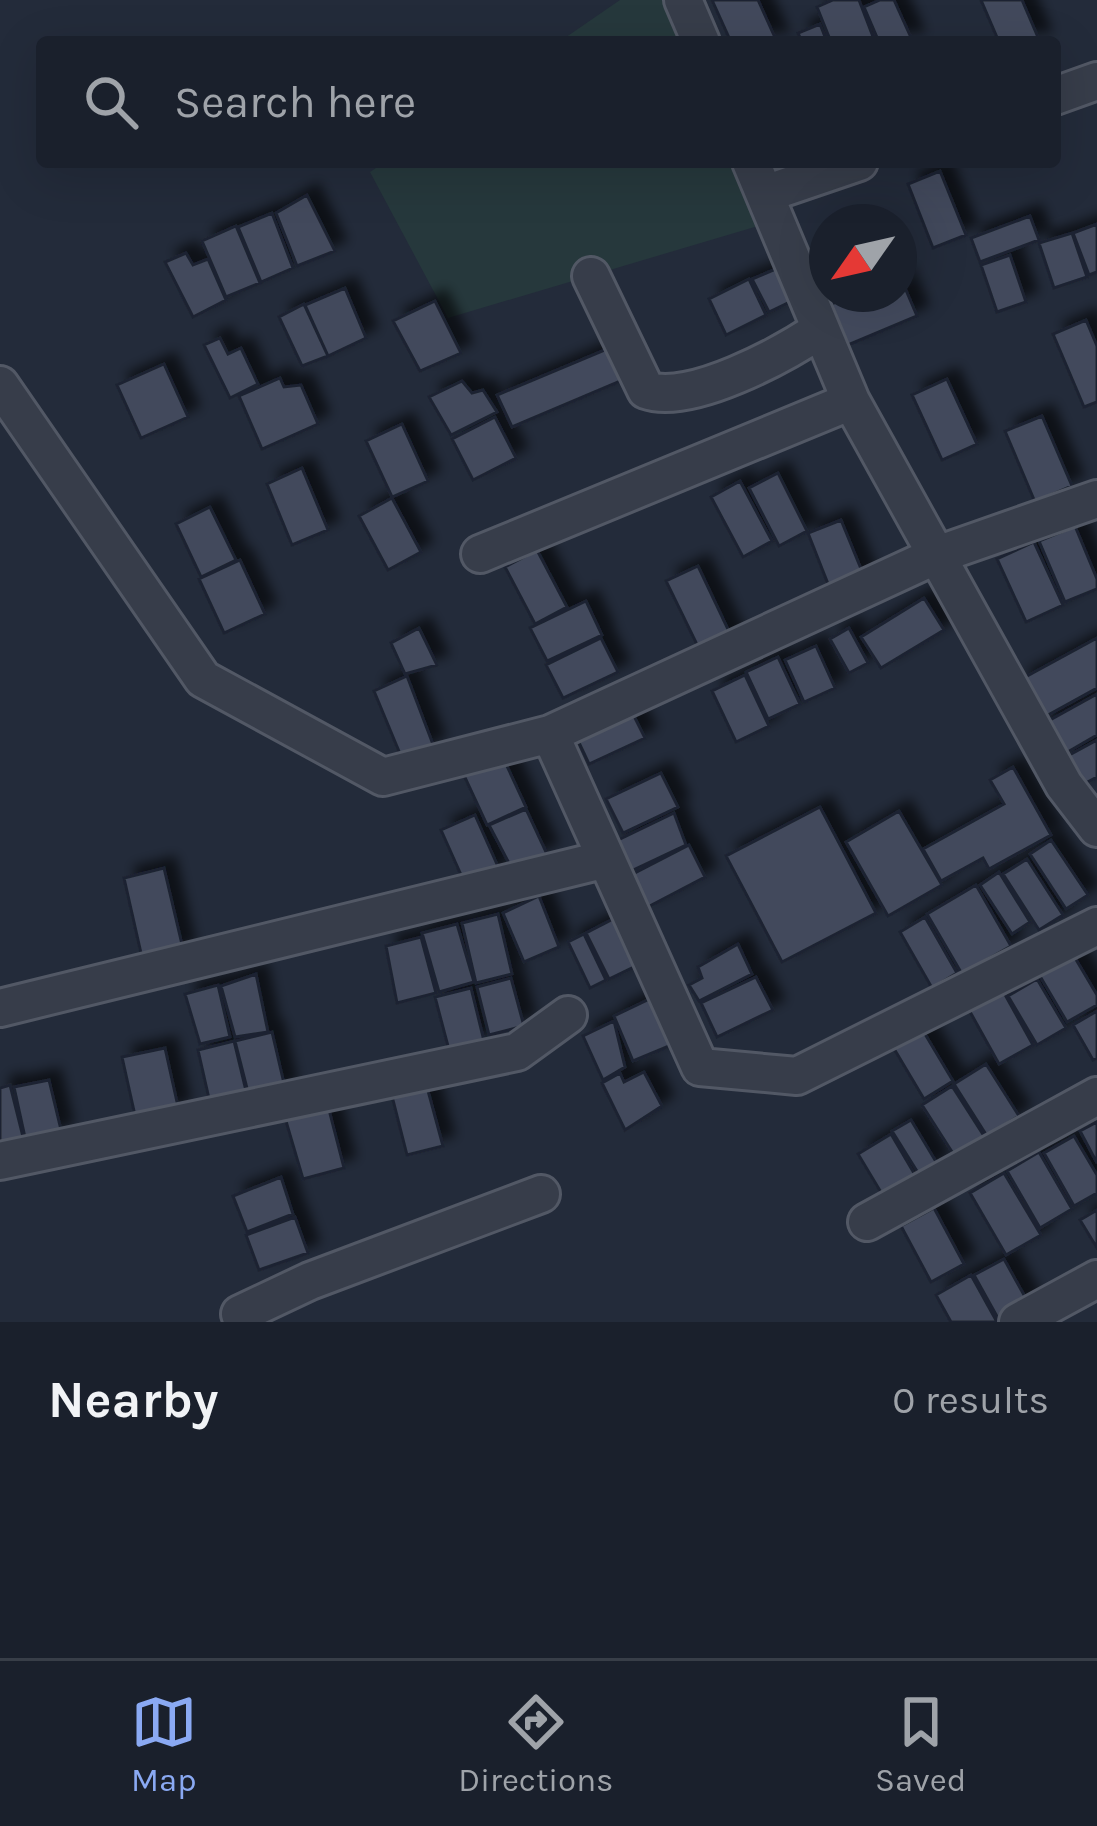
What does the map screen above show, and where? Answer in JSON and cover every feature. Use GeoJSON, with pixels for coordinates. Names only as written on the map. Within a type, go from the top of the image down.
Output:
{"type":"FeatureCollection","features":[{"type":"Feature","properties":{"kind":"street"},"geometry":{"type":"LineString","coordinates":[[683,0],[698,36]]}},
{"type":"Feature","properties":{"kind":"street"},"geometry":{"type":"LineString","coordinates":[[1061,94],[1097,82]]}},
{"type":"Feature","properties":{"kind":"street"},"geometry":{"type":"LineString","coordinates":[[821,168],[758,178],[851,401],[1064,785],[1097,828]]}},
{"type":"Feature","properties":{"kind":"street"},"geometry":{"type":"LineString","coordinates":[[591,276],[646,390],[662,396],[789,351],[821,329]]}},
{"type":"Feature","properties":{"kind":"street"},"geometry":{"type":"LineString","coordinates":[[0,385],[203,680],[383,777],[550,734],[937,555],[1097,499]]}},
{"type":"Feature","properties":{"kind":"street"},"geometry":{"type":"LineString","coordinates":[[480,554],[851,401]]}},
{"type":"Feature","properties":{"kind":"street"},"geometry":{"type":"LineString","coordinates":[[550,734],[700,1067],[797,1076],[1097,926]]}},
{"type":"Feature","properties":{"kind":"street"},"geometry":{"type":"LineString","coordinates":[[0,1008],[606,859]]}},
{"type":"Feature","properties":{"kind":"street"},"geometry":{"type":"LineString","coordinates":[[0,1161],[517,1052],[568,1016]]}},
{"type":"Feature","properties":{"kind":"street"},"geometry":{"type":"LineString","coordinates":[[866,1222],[1097,1096]]}},
{"type":"Feature","properties":{"kind":"street"},"geometry":{"type":"LineString","coordinates":[[243,1322],[240,1314],[310,1281],[542,1194]]}},
{"type":"Feature","properties":{"kind":"street"},"geometry":{"type":"LineString","coordinates":[[1018,1322],[1097,1279]]}},
{"type":"Feature","properties":{"kind":"shaded area"},"geometry":{"type":"Polygon","coordinates":[[[620,0],[662,0],[677,36],[568,36],[620,0]]]}},
{"type":"Feature","properties":{"kind":"shaded area"},"geometry":{"type":"Polygon","coordinates":[[[376,168],[733,168],[758,226],[448,318],[370,172],[376,168]]]}},
{"type":"Feature","properties":{"kind":"building"},"geometry":{"type":"Polygon","coordinates":[[[712,0],[758,0],[774,36],[728,36],[712,0]]]}},
{"type":"Feature","properties":{"kind":"building"},"geometry":{"type":"Polygon","coordinates":[[[833,0],[859,0],[873,36],[829,36],[817,7],[833,0]]]}},
{"type":"Feature","properties":{"kind":"building"},"geometry":{"type":"Polygon","coordinates":[[[894,0],[910,36],[876,36],[864,7],[894,0]]]}},
{"type":"Feature","properties":{"kind":"building"},"geometry":{"type":"Polygon","coordinates":[[[981,0],[1022,0],[1037,36],[996,36],[981,0]]]}},
{"type":"Feature","properties":{"kind":"building"},"geometry":{"type":"Polygon","coordinates":[[[820,24],[825,36],[799,36],[820,24]]]}},
{"type":"Feature","properties":{"kind":"building"},"geometry":{"type":"Polygon","coordinates":[[[940,171],[966,235],[933,248],[908,184],[940,171]]]}},
{"type":"Feature","properties":{"kind":"building"},"geometry":{"type":"Polygon","coordinates":[[[307,195],[335,251],[297,266],[276,213],[307,195]]]}},
{"type":"Feature","properties":{"kind":"building"},"geometry":{"type":"Polygon","coordinates":[[[272,213],[293,268],[261,282],[238,227],[272,213]]]}},
{"type":"Feature","properties":{"kind":"building"},"geometry":{"type":"Polygon","coordinates":[[[1030,216],[1039,240],[980,262],[971,238],[1030,216]]]}},
{"type":"Feature","properties":{"kind":"building"},"geometry":{"type":"Polygon","coordinates":[[[1097,224],[1097,272],[1089,275],[1073,233],[1097,224]]]}},
{"type":"Feature","properties":{"kind":"building"},"geometry":{"type":"Polygon","coordinates":[[[236,226],[260,283],[226,297],[202,241],[236,226]]]}},
{"type":"Feature","properties":{"kind":"building"},"geometry":{"type":"Polygon","coordinates":[[[1072,233],[1087,277],[1054,288],[1039,243],[1072,233]]]}},
{"type":"Feature","properties":{"kind":"building"},"geometry":{"type":"Polygon","coordinates":[[[186,253],[193,265],[208,259],[226,300],[193,317],[165,262],[186,253]]]}},
{"type":"Feature","properties":{"kind":"building"},"geometry":{"type":"Polygon","coordinates":[[[1010,255],[1026,302],[997,312],[981,265],[1010,255]]]}},
{"type":"Feature","properties":{"kind":"building"},"geometry":{"type":"Polygon","coordinates":[[[785,265],[798,298],[769,312],[752,279],[785,265]]]}},
{"type":"Feature","properties":{"kind":"building"},"geometry":{"type":"Polygon","coordinates":[[[749,279],[766,315],[726,335],[709,299],[749,279]]]}},
{"type":"Feature","properties":{"kind":"building"},"geometry":{"type":"Polygon","coordinates":[[[345,288],[366,338],[328,356],[305,305],[345,288]]]}},
{"type":"Feature","properties":{"kind":"building"},"geometry":{"type":"Polygon","coordinates":[[[435,301],[461,353],[420,371],[393,321],[435,301]]]}},
{"type":"Feature","properties":{"kind":"building"},"geometry":{"type":"Polygon","coordinates":[[[304,304],[328,356],[302,366],[279,317],[304,304]]]}},
{"type":"Feature","properties":{"kind":"building"},"geometry":{"type":"Polygon","coordinates":[[[834,312],[915,312],[917,316],[848,345],[834,312]]]}},
{"type":"Feature","properties":{"kind":"building"},"geometry":{"type":"Polygon","coordinates":[[[1086,320],[1097,346],[1097,402],[1084,407],[1053,334],[1086,320]]]}},
{"type":"Feature","properties":{"kind":"building"},"geometry":{"type":"Polygon","coordinates":[[[220,338],[228,354],[241,348],[258,384],[230,398],[204,345],[220,338]]]}},
{"type":"Feature","properties":{"kind":"building"},"geometry":{"type":"Polygon","coordinates":[[[614,346],[623,380],[512,427],[497,395],[614,346]]]}},
{"type":"Feature","properties":{"kind":"building"},"geometry":{"type":"Polygon","coordinates":[[[164,364],[188,417],[141,438],[117,385],[164,364]]]}},
{"type":"Feature","properties":{"kind":"building"},"geometry":{"type":"Polygon","coordinates":[[[280,378],[284,387],[301,385],[318,424],[262,449],[239,396],[280,378]]]}},
{"type":"Feature","properties":{"kind":"building"},"geometry":{"type":"Polygon","coordinates":[[[947,379],[977,444],[942,460],[912,395],[947,379]]]}},
{"type":"Feature","properties":{"kind":"building"},"geometry":{"type":"Polygon","coordinates":[[[462,381],[472,393],[483,390],[497,412],[451,435],[429,397],[462,381]]]}},
{"type":"Feature","properties":{"kind":"building"},"geometry":{"type":"Polygon","coordinates":[[[1042,416],[1072,486],[1035,502],[1005,431],[1042,416]]]}},
{"type":"Feature","properties":{"kind":"building"},"geometry":{"type":"Polygon","coordinates":[[[495,417],[516,458],[473,480],[452,439],[495,417]]]}},
{"type":"Feature","properties":{"kind":"building"},"geometry":{"type":"Polygon","coordinates":[[[402,424],[428,481],[392,497],[366,441],[402,424]]]}},
{"type":"Feature","properties":{"kind":"building"},"geometry":{"type":"Polygon","coordinates":[[[302,468],[328,530],[292,545],[267,484],[302,468]]]}},
{"type":"Feature","properties":{"kind":"building"},"geometry":{"type":"Polygon","coordinates":[[[778,473],[807,531],[779,546],[749,488],[778,473]]]}},
{"type":"Feature","properties":{"kind":"building"},"geometry":{"type":"Polygon","coordinates":[[[740,481],[772,541],[743,557],[711,497],[740,481]]]}},
{"type":"Feature","properties":{"kind":"building"},"geometry":{"type":"Polygon","coordinates":[[[392,498],[421,552],[388,570],[359,516],[392,498]]]}},
{"type":"Feature","properties":{"kind":"building"},"geometry":{"type":"Polygon","coordinates":[[[210,507],[236,560],[201,577],[176,524],[210,507]]]}},
{"type":"Feature","properties":{"kind":"building"},"geometry":{"type":"Polygon","coordinates":[[[841,520],[866,581],[832,594],[808,533],[841,520]]]}},
{"type":"Feature","properties":{"kind":"building"},"geometry":{"type":"Polygon","coordinates":[[[1075,526],[1097,589],[1065,602],[1039,541],[1075,526]]]}},
{"type":"Feature","properties":{"kind":"building"},"geometry":{"type":"Polygon","coordinates":[[[1034,542],[1063,605],[1026,622],[997,559],[1034,542]]]}},
{"type":"Feature","properties":{"kind":"building"},"geometry":{"type":"Polygon","coordinates":[[[537,550],[567,607],[535,624],[505,567],[537,550]]]}},
{"type":"Feature","properties":{"kind":"building"},"geometry":{"type":"Polygon","coordinates":[[[240,560],[265,614],[224,633],[199,579],[240,560]]]}},
{"type":"Feature","properties":{"kind":"building"},"geometry":{"type":"Polygon","coordinates":[[[698,566],[735,644],[704,659],[666,581],[698,566]]]}},
{"type":"Feature","properties":{"kind":"building"},"geometry":{"type":"Polygon","coordinates":[[[924,598],[944,630],[881,668],[861,637],[924,598]]]}},
{"type":"Feature","properties":{"kind":"building"},"geometry":{"type":"Polygon","coordinates":[[[586,601],[602,635],[547,661],[530,628],[586,601]]]}},
{"type":"Feature","properties":{"kind":"building"},"geometry":{"type":"Polygon","coordinates":[[[419,628],[437,665],[405,674],[391,643],[419,628]]]}},
{"type":"Feature","properties":{"kind":"building"},"geometry":{"type":"Polygon","coordinates":[[[849,628],[868,663],[849,673],[830,639],[849,628]]]}},
{"type":"Feature","properties":{"kind":"building"},"geometry":{"type":"Polygon","coordinates":[[[601,638],[618,672],[563,698],[546,665],[601,638]]]}},
{"type":"Feature","properties":{"kind":"building"},"geometry":{"type":"Polygon","coordinates":[[[1097,638],[1097,688],[1039,720],[1018,681],[1097,638]]]}},
{"type":"Feature","properties":{"kind":"building"},"geometry":{"type":"Polygon","coordinates":[[[816,646],[835,688],[804,702],[785,660],[816,646]]]}},
{"type":"Feature","properties":{"kind":"building"},"geometry":{"type":"Polygon","coordinates":[[[778,657],[800,704],[768,719],[746,672],[778,657]]]}},
{"type":"Feature","properties":{"kind":"building"},"geometry":{"type":"Polygon","coordinates":[[[745,675],[769,726],[736,742],[712,691],[745,675]]]}},
{"type":"Feature","properties":{"kind":"building"},"geometry":{"type":"Polygon","coordinates":[[[407,676],[434,747],[403,761],[374,691],[407,676]]]}},
{"type":"Feature","properties":{"kind":"building"},"geometry":{"type":"Polygon","coordinates":[[[1097,694],[1097,735],[1059,757],[1041,725],[1097,694]]]}},
{"type":"Feature","properties":{"kind":"building"},"geometry":{"type":"Polygon","coordinates":[[[628,704],[645,738],[589,764],[573,730],[628,704]]]}},
{"type":"Feature","properties":{"kind":"building"},"geometry":{"type":"Polygon","coordinates":[[[1097,740],[1097,777],[1078,787],[1062,759],[1097,740]]]}},
{"type":"Feature","properties":{"kind":"building"},"geometry":{"type":"Polygon","coordinates":[[[500,751],[526,807],[487,825],[461,769],[500,751]]]}},
{"type":"Feature","properties":{"kind":"building"},"geometry":{"type":"Polygon","coordinates":[[[1013,767],[1051,835],[989,869],[983,858],[941,881],[923,849],[1004,804],[990,780],[1013,767]]]}},
{"type":"Feature","properties":{"kind":"building"},"geometry":{"type":"Polygon","coordinates":[[[661,773],[678,807],[623,833],[606,799],[661,773]]]}},
{"type":"Feature","properties":{"kind":"building"},"geometry":{"type":"Polygon","coordinates":[[[820,807],[876,913],[782,962],[726,856],[820,807]]]}},
{"type":"Feature","properties":{"kind":"building"},"geometry":{"type":"Polygon","coordinates":[[[526,809],[547,854],[512,869],[489,825],[526,809]]]}},
{"type":"Feature","properties":{"kind":"building"},"geometry":{"type":"Polygon","coordinates":[[[899,811],[942,885],[888,916],[846,842],[899,811]]]}},
{"type":"Feature","properties":{"kind":"building"},"geometry":{"type":"Polygon","coordinates":[[[674,813],[686,845],[631,871],[616,841],[674,813]]]}},
{"type":"Feature","properties":{"kind":"building"},"geometry":{"type":"Polygon","coordinates":[[[475,815],[500,871],[466,886],[441,830],[475,815]]]}},
{"type":"Feature","properties":{"kind":"building"},"geometry":{"type":"Polygon","coordinates":[[[1051,840],[1088,895],[1066,909],[1030,854],[1051,840]]]}},
{"type":"Feature","properties":{"kind":"building"},"geometry":{"type":"Polygon","coordinates":[[[689,845],[705,877],[644,909],[629,876],[689,845]]]}},
{"type":"Feature","properties":{"kind":"building"},"geometry":{"type":"Polygon","coordinates":[[[1027,859],[1063,915],[1039,930],[1003,874],[1027,859]]]}},
{"type":"Feature","properties":{"kind":"building"},"geometry":{"type":"Polygon","coordinates":[[[164,868],[184,953],[143,962],[124,878],[164,868]]]}},
{"type":"Feature","properties":{"kind":"building"},"geometry":{"type":"Polygon","coordinates":[[[999,872],[1030,922],[1012,934],[980,885],[999,872]]]}},
{"type":"Feature","properties":{"kind":"building"},"geometry":{"type":"Polygon","coordinates":[[[976,885],[1011,946],[962,974],[927,914],[976,885]]]}},
{"type":"Feature","properties":{"kind":"building"},"geometry":{"type":"Polygon","coordinates":[[[539,896],[559,947],[524,962],[503,913],[539,896]]]}},
{"type":"Feature","properties":{"kind":"building"},"geometry":{"type":"Polygon","coordinates":[[[498,914],[512,974],[476,983],[462,923],[498,914]]]}},
{"type":"Feature","properties":{"kind":"building"},"geometry":{"type":"Polygon","coordinates":[[[619,916],[642,963],[609,979],[586,933],[619,916]]]}},
{"type":"Feature","properties":{"kind":"building"},"geometry":{"type":"Polygon","coordinates":[[[925,917],[957,973],[932,988],[900,932],[925,917]]]}},
{"type":"Feature","properties":{"kind":"building"},"geometry":{"type":"Polygon","coordinates":[[[457,924],[474,982],[439,992],[422,933],[457,924]]]}},
{"type":"Feature","properties":{"kind":"building"},"geometry":{"type":"Polygon","coordinates":[[[584,934],[606,980],[590,988],[568,942],[584,934]]]}},
{"type":"Feature","properties":{"kind":"building"},"geometry":{"type":"Polygon","coordinates":[[[421,937],[436,993],[397,1003],[386,946],[421,937]]]}},
{"type":"Feature","properties":{"kind":"building"},"geometry":{"type":"Polygon","coordinates":[[[738,944],[752,974],[699,1001],[689,985],[702,978],[698,967],[738,944]]]}},
{"type":"Feature","properties":{"kind":"building"},"geometry":{"type":"Polygon","coordinates":[[[1068,946],[1097,995],[1097,1005],[1067,1022],[1034,966],[1068,946]]]}},
{"type":"Feature","properties":{"kind":"building"},"geometry":{"type":"Polygon","coordinates":[[[256,974],[268,1032],[235,1037],[221,986],[256,974]]]}},
{"type":"Feature","properties":{"kind":"building"},"geometry":{"type":"Polygon","coordinates":[[[756,977],[773,1010],[717,1037],[701,1003],[756,977]]]}},
{"type":"Feature","properties":{"kind":"building"},"geometry":{"type":"Polygon","coordinates":[[[511,978],[524,1026],[489,1035],[477,987],[511,978]]]}},
{"type":"Feature","properties":{"kind":"building"},"geometry":{"type":"Polygon","coordinates":[[[1037,979],[1066,1028],[1037,1045],[1008,996],[1037,979]]]}},
{"type":"Feature","properties":{"kind":"building"},"geometry":{"type":"Polygon","coordinates":[[[218,985],[230,1037],[200,1044],[185,994],[218,985]]]}},
{"type":"Feature","properties":{"kind":"building"},"geometry":{"type":"Polygon","coordinates":[[[471,988],[484,1041],[449,1050],[435,997],[471,988]]]}},
{"type":"Feature","properties":{"kind":"building"},"geometry":{"type":"Polygon","coordinates":[[[1003,991],[1033,1045],[999,1064],[969,1010],[1003,991]]]}},
{"type":"Feature","properties":{"kind":"building"},"geometry":{"type":"Polygon","coordinates":[[[660,994],[674,1044],[633,1061],[614,1016],[660,994]]]}},
{"type":"Feature","properties":{"kind":"building"},"geometry":{"type":"Polygon","coordinates":[[[1097,1011],[1097,1058],[1093,1060],[1073,1025],[1097,1011]]]}},
{"type":"Feature","properties":{"kind":"building"},"geometry":{"type":"Polygon","coordinates":[[[614,1021],[625,1067],[603,1080],[583,1036],[614,1021]]]}},
{"type":"Feature","properties":{"kind":"building"},"geometry":{"type":"Polygon","coordinates":[[[922,1029],[953,1081],[924,1099],[893,1047],[922,1029]]]}},
{"type":"Feature","properties":{"kind":"building"},"geometry":{"type":"Polygon","coordinates":[[[272,1032],[286,1092],[250,1100],[235,1041],[272,1032]]]}},
{"type":"Feature","properties":{"kind":"building"},"geometry":{"type":"Polygon","coordinates":[[[234,1041],[247,1095],[210,1103],[198,1050],[234,1041]]]}},
{"type":"Feature","properties":{"kind":"building"},"geometry":{"type":"Polygon","coordinates":[[[165,1048],[179,1111],[136,1120],[122,1057],[165,1048]]]}},
{"type":"Feature","properties":{"kind":"building"},"geometry":{"type":"Polygon","coordinates":[[[986,1064],[1019,1116],[987,1136],[954,1084],[986,1064]]]}},
{"type":"Feature","properties":{"kind":"building"},"geometry":{"type":"Polygon","coordinates":[[[644,1072],[662,1106],[625,1130],[602,1083],[620,1073],[624,1082],[644,1072]]]}},
{"type":"Feature","properties":{"kind":"building"},"geometry":{"type":"Polygon","coordinates":[[[49,1080],[62,1134],[26,1142],[14,1087],[49,1080]]]}},
{"type":"Feature","properties":{"kind":"building"},"geometry":{"type":"Polygon","coordinates":[[[10,1085],[24,1141],[0,1147],[0,1088],[10,1085]]]}},
{"type":"Feature","properties":{"kind":"building"},"geometry":{"type":"Polygon","coordinates":[[[952,1086],[984,1136],[954,1155],[922,1105],[952,1086]]]}},
{"type":"Feature","properties":{"kind":"building"},"geometry":{"type":"Polygon","coordinates":[[[427,1087],[443,1146],[407,1155],[392,1096],[427,1087]]]}},
{"type":"Feature","properties":{"kind":"building"},"geometry":{"type":"Polygon","coordinates":[[[327,1102],[344,1168],[303,1179],[283,1111],[327,1102]]]}},
{"type":"Feature","properties":{"kind":"building"},"geometry":{"type":"Polygon","coordinates":[[[911,1120],[938,1165],[920,1176],[892,1131],[911,1120]]]}},
{"type":"Feature","properties":{"kind":"building"},"geometry":{"type":"Polygon","coordinates":[[[1097,1122],[1097,1163],[1080,1131],[1097,1122]]]}},
{"type":"Feature","properties":{"kind":"building"},"geometry":{"type":"Polygon","coordinates":[[[891,1134],[921,1185],[888,1204],[858,1154],[891,1134]]]}},
{"type":"Feature","properties":{"kind":"building"},"geometry":{"type":"Polygon","coordinates":[[[1074,1136],[1097,1175],[1097,1193],[1074,1206],[1044,1153],[1074,1136]]]}},
{"type":"Feature","properties":{"kind":"building"},"geometry":{"type":"Polygon","coordinates":[[[1039,1152],[1072,1209],[1040,1228],[1007,1171],[1039,1152]]]}},
{"type":"Feature","properties":{"kind":"building"},"geometry":{"type":"Polygon","coordinates":[[[1004,1173],[1041,1235],[1006,1255],[970,1193],[1004,1173]]]}},
{"type":"Feature","properties":{"kind":"building"},"geometry":{"type":"Polygon","coordinates":[[[281,1177],[293,1214],[247,1232],[233,1196],[281,1177]]]}},
{"type":"Feature","properties":{"kind":"building"},"geometry":{"type":"Polygon","coordinates":[[[934,1208],[964,1264],[931,1282],[901,1226],[934,1208]]]}},
{"type":"Feature","properties":{"kind":"building"},"geometry":{"type":"Polygon","coordinates":[[[1097,1210],[1097,1248],[1080,1220],[1097,1210]]]}},
{"type":"Feature","properties":{"kind":"building"},"geometry":{"type":"Polygon","coordinates":[[[295,1217],[308,1253],[259,1270],[246,1235],[295,1217]]]}},
{"type":"Feature","properties":{"kind":"building"},"geometry":{"type":"Polygon","coordinates":[[[1004,1259],[1029,1304],[999,1320],[974,1275],[1004,1259]]]}},
{"type":"Feature","properties":{"kind":"building"},"geometry":{"type":"Polygon","coordinates":[[[971,1275],[997,1322],[951,1322],[936,1295],[971,1275]]]}}]}
